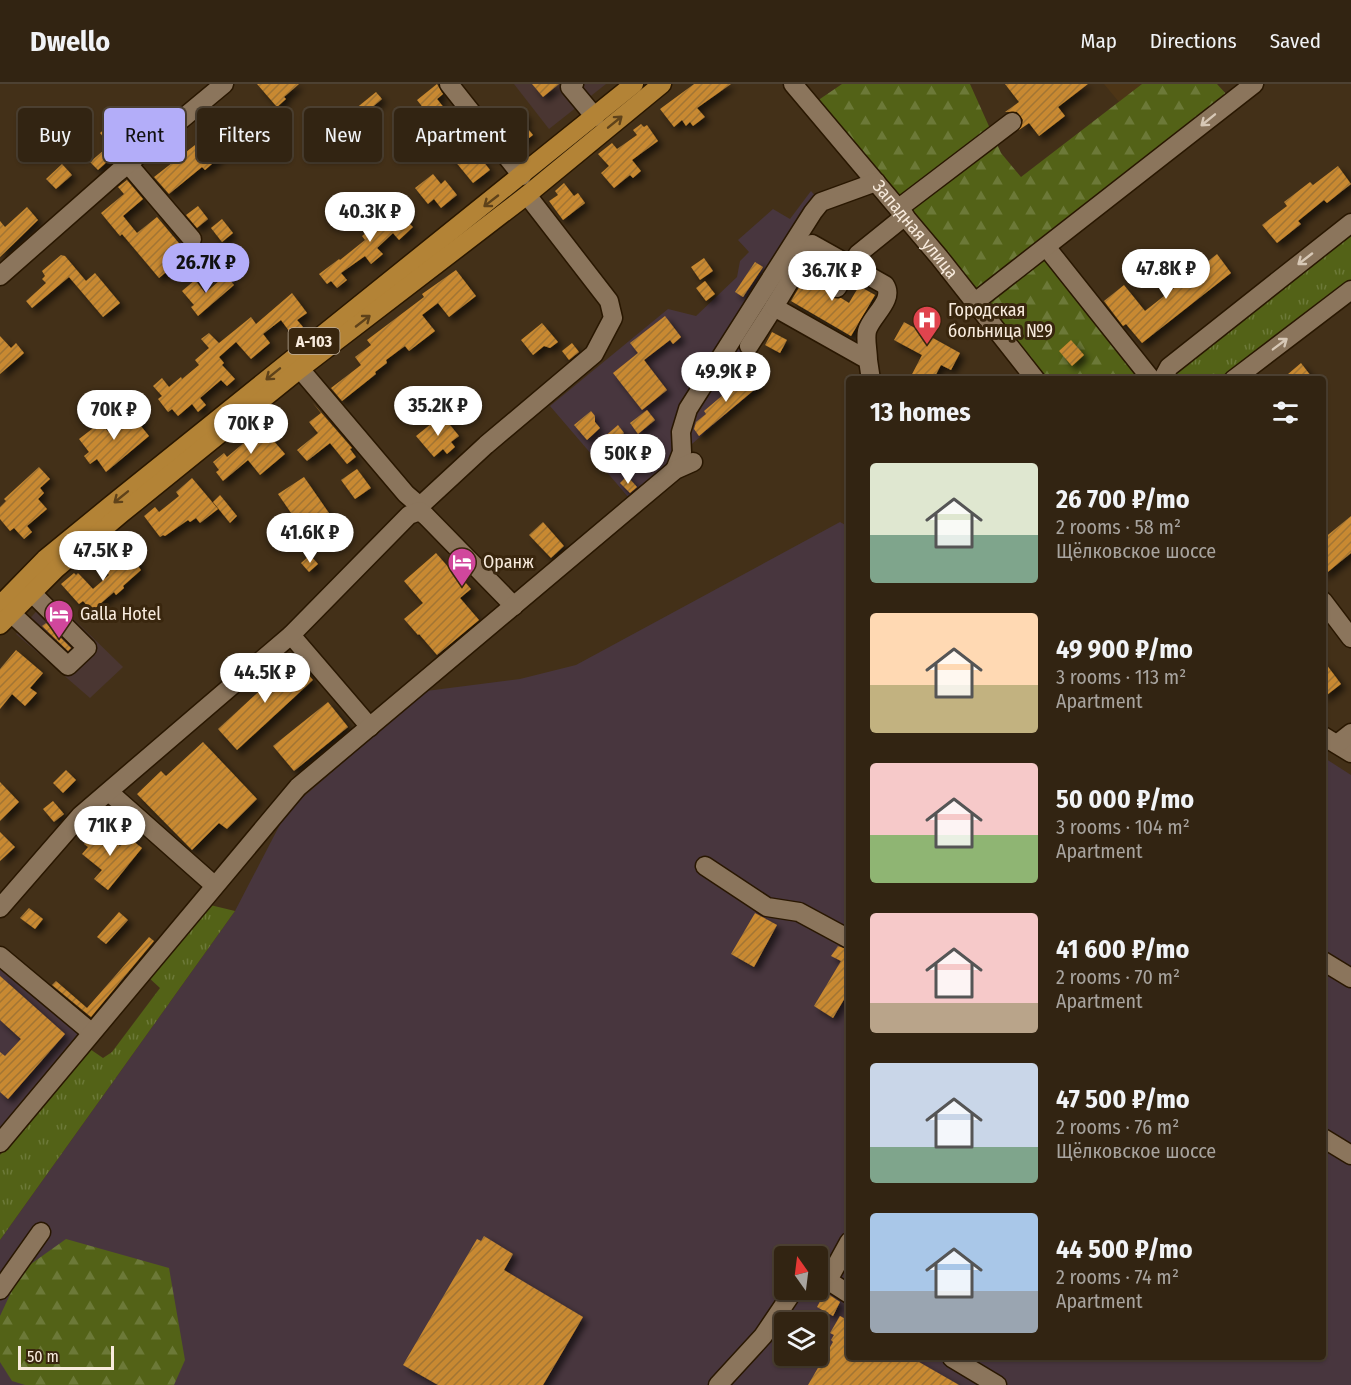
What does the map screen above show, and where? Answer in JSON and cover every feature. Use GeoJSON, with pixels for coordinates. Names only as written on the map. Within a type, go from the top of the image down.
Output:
{"type":"FeatureCollection","features":[{"type":"Feature","properties":{"kind":"main road","name":"А-103"},"geometry":{"type":"LineString","coordinates":[[4,614],[45,559],[634,84]]}},
{"type":"Feature","properties":{"kind":"main road","name":"А-103"},"geometry":{"type":"LineString","coordinates":[[4,614],[300,369],[527,195],[662,84]]}},
{"type":"Feature","properties":{"kind":"street"},"geometry":{"type":"LineString","coordinates":[[0,276],[224,84]]}},
{"type":"Feature","properties":{"kind":"street"},"geometry":{"type":"LineString","coordinates":[[448,84],[522,176]]}},
{"type":"Feature","properties":{"kind":"street"},"geometry":{"type":"LineString","coordinates":[[574,84],[570,87],[595,117]]}},
{"type":"Feature","properties":{"kind":"street","name":"Западная улица"},"geometry":{"type":"LineString","coordinates":[[793,84],[902,212],[1033,376]]}},
{"type":"Feature","properties":{"kind":"street"},"geometry":{"type":"LineString","coordinates":[[975,302],[1047,248],[1232,97],[1254,84]]}},
{"type":"Feature","properties":{"kind":"street"},"geometry":{"type":"LineString","coordinates":[[837,288],[858,254],[902,212],[1012,122]]}},
{"type":"Feature","properties":{"kind":"street"},"geometry":{"type":"LineString","coordinates":[[128,164],[192,239]]}},
{"type":"Feature","properties":{"kind":"street"},"geometry":{"type":"LineString","coordinates":[[675,470],[682,452],[681,432],[688,409],[813,212],[821,202],[876,182]]}},
{"type":"Feature","properties":{"kind":"street"},"geometry":{"type":"LineString","coordinates":[[300,369],[406,494],[416,505],[420,506],[486,445],[594,354],[613,318],[609,302],[527,195]]}},
{"type":"Feature","properties":{"kind":"street"},"geometry":{"type":"LineString","coordinates":[[1164,376],[1169,367],[1351,223]]}},
{"type":"Feature","properties":{"kind":"street"},"geometry":{"type":"LineString","coordinates":[[749,346],[812,244],[885,285],[888,292],[867,330],[870,376]]}},
{"type":"Feature","properties":{"kind":"street"},"geometry":{"type":"LineString","coordinates":[[1047,248],[1149,376]]}},
{"type":"Feature","properties":{"kind":"street"},"geometry":{"type":"LineString","coordinates":[[1238,376],[1351,290]]}},
{"type":"Feature","properties":{"kind":"street"},"geometry":{"type":"LineString","coordinates":[[774,307],[868,360]]}},
{"type":"Feature","properties":{"kind":"street"},"geometry":{"type":"LineString","coordinates":[[0,1143],[298,787],[675,470],[693,462]]}},
{"type":"Feature","properties":{"kind":"street"},"geometry":{"type":"LineString","coordinates":[[0,908],[81,814],[291,635],[409,515],[420,511],[514,606]]}},
{"type":"Feature","properties":{"kind":"street"},"geometry":{"type":"LineString","coordinates":[[4,614],[68,666],[87,648],[32,593]]}},
{"type":"Feature","properties":{"kind":"street"},"geometry":{"type":"LineString","coordinates":[[1326,605],[1351,638]]}},
{"type":"Feature","properties":{"kind":"street"},"geometry":{"type":"LineString","coordinates":[[291,635],[370,727]]}},
{"type":"Feature","properties":{"kind":"street"},"geometry":{"type":"LineString","coordinates":[[1337,744],[1351,733]]}},
{"type":"Feature","properties":{"kind":"street"},"geometry":{"type":"LineString","coordinates":[[109,792],[214,885]]}},
{"type":"Feature","properties":{"kind":"street"},"geometry":{"type":"LineString","coordinates":[[705,866],[767,907],[799,912],[846,937]]}},
{"type":"Feature","properties":{"kind":"street"},"geometry":{"type":"LineString","coordinates":[[0,956],[91,1032]]}},
{"type":"Feature","properties":{"kind":"street"},"geometry":{"type":"LineString","coordinates":[[1326,963],[1351,978]]}},
{"type":"Feature","properties":{"kind":"street"},"geometry":{"type":"LineString","coordinates":[[1326,1140],[1351,1155]]}},
{"type":"Feature","properties":{"kind":"street"},"geometry":{"type":"LineString","coordinates":[[0,1290],[41,1232]]}},
{"type":"Feature","properties":{"kind":"street"},"geometry":{"type":"LineString","coordinates":[[828,1274],[832,1273],[846,1247]]}},
{"type":"Feature","properties":{"kind":"street"},"geometry":{"type":"LineString","coordinates":[[828,1282],[846,1292]]}},
{"type":"Feature","properties":{"kind":"street"},"geometry":{"type":"LineString","coordinates":[[718,1385],[763,1336],[787,1300]]}},
{"type":"Feature","properties":{"kind":"street"},"geometry":{"type":"LineString","coordinates":[[955,1360],[997,1385]]}},
{"type":"Feature","properties":{"kind":"shaded area"},"geometry":{"type":"Polygon","coordinates":[[[514,84],[606,84],[549,129],[514,84]]]}},
{"type":"Feature","properties":{"kind":"shaded area"},"geometry":{"type":"Polygon","coordinates":[[[1104,84],[1142,84],[1119,102],[1104,84]]]}},
{"type":"Feature","properties":{"kind":"shaded area"},"geometry":{"type":"Polygon","coordinates":[[[811,191],[824,206],[744,334],[763,383],[629,498],[550,406],[668,309],[696,316],[737,277],[740,261],[749,252],[738,240],[773,209],[790,219],[811,191]]]}},
{"type":"Feature","properties":{"kind":"shaded area"},"geometry":{"type":"Polygon","coordinates":[[[840,522],[846,525],[846,1360],[1326,1360],[1326,759],[1351,775],[1351,1385],[0,1385],[0,1240],[235,911],[287,811],[426,691],[520,679],[576,665],[840,522]]]}},
{"type":"Feature","properties":{"kind":"shaded area"},"geometry":{"type":"Polygon","coordinates":[[[50,596],[123,667],[90,698],[16,634],[50,596]]]}},
{"type":"Feature","properties":{"kind":"shaded area"},"geometry":{"type":"Polygon","coordinates":[[[0,962],[81,1030],[0,1129],[0,962]]]}},
{"type":"Feature","properties":{"kind":"green space"},"geometry":{"type":"Polygon","coordinates":[[[842,84],[970,84],[1001,153],[1021,177],[1142,84],[1217,84],[1228,96],[1036,242],[1139,376],[1044,376],[817,101],[842,84]]]}},
{"type":"Feature","properties":{"kind":"green space"},"geometry":{"type":"Polygon","coordinates":[[[1351,231],[1351,282],[1229,376],[1172,376],[1174,369],[1351,231]]]}},
{"type":"Feature","properties":{"kind":"green space"},"geometry":{"type":"Polygon","coordinates":[[[206,904],[235,911],[0,1240],[0,1155],[87,1047],[103,1058],[112,1052],[160,988],[147,976],[206,904]]]}},
{"type":"Feature","properties":{"kind":"green space"},"geometry":{"type":"Polygon","coordinates":[[[66,1239],[169,1268],[185,1360],[174,1385],[25,1385],[12,1381],[0,1362],[0,1316],[21,1271],[66,1239]]]}},
{"type":"Feature","properties":{"kind":"building"},"geometry":{"type":"Polygon","coordinates":[[[257,84],[299,84],[284,97],[286,99],[277,107],[257,84]]]}},
{"type":"Feature","properties":{"kind":"building"},"geometry":{"type":"Polygon","coordinates":[[[437,84],[443,94],[437,99],[444,108],[423,108],[417,100],[437,84]]]}},
{"type":"Feature","properties":{"kind":"building"},"geometry":{"type":"Polygon","coordinates":[[[532,84],[559,84],[543,97],[532,84]]]}},
{"type":"Feature","properties":{"kind":"building"},"geometry":{"type":"Polygon","coordinates":[[[694,84],[731,84],[697,108],[705,117],[693,126],[690,122],[686,126],[682,120],[674,127],[660,109],[694,84]]]}},
{"type":"Feature","properties":{"kind":"building"},"geometry":{"type":"Polygon","coordinates":[[[1005,84],[1088,84],[1058,107],[1065,116],[1039,136],[1029,123],[1019,130],[1023,120],[1017,112],[1005,112],[1019,102],[1005,84]]]}},
{"type":"Feature","properties":{"kind":"building"},"geometry":{"type":"Polygon","coordinates":[[[376,92],[382,99],[371,108],[356,108],[376,92]]]}},
{"type":"Feature","properties":{"kind":"building"},"geometry":{"type":"Polygon","coordinates":[[[641,124],[644,127],[647,125],[658,141],[632,160],[641,171],[633,178],[630,175],[614,188],[601,173],[609,166],[598,154],[612,143],[617,149],[637,135],[633,130],[641,124]]]}},
{"type":"Feature","properties":{"kind":"building"},"geometry":{"type":"Polygon","coordinates":[[[527,128],[533,135],[527,140],[527,128]]]}},
{"type":"Feature","properties":{"kind":"building"},"geometry":{"type":"Polygon","coordinates":[[[197,143],[197,162],[214,162],[205,170],[202,167],[169,194],[154,177],[173,162],[185,162],[185,153],[197,143]]]}},
{"type":"Feature","properties":{"kind":"building"},"geometry":{"type":"Polygon","coordinates":[[[104,150],[104,162],[107,162],[98,170],[90,162],[104,150]]]}},
{"type":"Feature","properties":{"kind":"building"},"geometry":{"type":"Polygon","coordinates":[[[456,162],[484,162],[490,170],[473,183],[456,162]]]}},
{"type":"Feature","properties":{"kind":"building"},"geometry":{"type":"Polygon","coordinates":[[[62,164],[72,175],[56,189],[46,179],[62,164]]]}},
{"type":"Feature","properties":{"kind":"building"},"geometry":{"type":"Polygon","coordinates":[[[1338,166],[1351,184],[1327,203],[1324,200],[1298,221],[1301,224],[1277,243],[1262,225],[1287,206],[1284,202],[1310,182],[1313,185],[1338,166]]]}},
{"type":"Feature","properties":{"kind":"building"},"geometry":{"type":"Polygon","coordinates":[[[433,174],[441,184],[445,180],[457,195],[441,208],[434,199],[428,204],[415,188],[433,174]]]}},
{"type":"Feature","properties":{"kind":"building"},"geometry":{"type":"Polygon","coordinates":[[[127,180],[143,199],[123,216],[137,233],[157,217],[188,254],[159,278],[101,213],[124,194],[118,187],[127,180]]]}},
{"type":"Feature","properties":{"kind":"building"},"geometry":{"type":"Polygon","coordinates":[[[564,183],[574,196],[578,193],[585,203],[563,220],[549,201],[558,195],[555,191],[564,183]]]}},
{"type":"Feature","properties":{"kind":"building"},"geometry":{"type":"Polygon","coordinates":[[[386,203],[394,211],[399,207],[407,216],[404,218],[413,227],[399,240],[393,233],[377,248],[383,254],[371,264],[365,256],[341,273],[347,280],[337,288],[331,281],[327,284],[319,274],[365,240],[362,236],[381,220],[374,214],[386,203]]]}},
{"type":"Feature","properties":{"kind":"building"},"geometry":{"type":"Polygon","coordinates":[[[198,206],[208,219],[197,228],[186,215],[198,206]]]}},
{"type":"Feature","properties":{"kind":"building"},"geometry":{"type":"Polygon","coordinates":[[[27,207],[38,220],[0,257],[0,221],[5,227],[27,207]]]}},
{"type":"Feature","properties":{"kind":"building"},"geometry":{"type":"Polygon","coordinates":[[[222,219],[233,233],[222,242],[211,228],[222,219]]]}},
{"type":"Feature","properties":{"kind":"building"},"geometry":{"type":"Polygon","coordinates":[[[1217,254],[1231,273],[1142,343],[1126,324],[1123,326],[1104,301],[1124,285],[1145,311],[1217,254]]]}},
{"type":"Feature","properties":{"kind":"building"},"geometry":{"type":"Polygon","coordinates":[[[61,255],[65,256],[86,281],[95,273],[120,303],[103,317],[69,277],[32,308],[26,301],[46,283],[42,279],[45,276],[42,271],[61,255]]]}},
{"type":"Feature","properties":{"kind":"building"},"geometry":{"type":"Polygon","coordinates":[[[704,258],[713,271],[700,280],[691,267],[704,258]]]}},
{"type":"Feature","properties":{"kind":"building"},"geometry":{"type":"Polygon","coordinates":[[[816,259],[827,266],[817,284],[826,289],[832,298],[841,298],[849,303],[859,286],[875,295],[851,336],[791,301],[816,259]]]}},
{"type":"Feature","properties":{"kind":"building"},"geometry":{"type":"Polygon","coordinates":[[[755,262],[763,267],[743,297],[735,292],[755,262]]]}},
{"type":"Feature","properties":{"kind":"building"},"geometry":{"type":"Polygon","coordinates":[[[456,270],[476,296],[449,317],[438,303],[422,315],[435,331],[409,351],[405,346],[386,360],[387,363],[375,372],[376,374],[342,401],[331,388],[361,365],[355,357],[371,345],[367,340],[424,297],[422,294],[456,270]]]}},
{"type":"Feature","properties":{"kind":"building"},"geometry":{"type":"Polygon","coordinates":[[[226,275],[234,285],[198,316],[191,307],[194,305],[182,291],[195,280],[205,293],[226,275]]]}},
{"type":"Feature","properties":{"kind":"building"},"geometry":{"type":"Polygon","coordinates":[[[705,281],[715,294],[706,301],[696,288],[705,281]]]}},
{"type":"Feature","properties":{"kind":"building"},"geometry":{"type":"Polygon","coordinates":[[[292,293],[307,313],[297,320],[303,327],[292,335],[281,320],[263,334],[270,343],[251,359],[236,342],[219,357],[224,363],[222,365],[235,379],[227,386],[221,380],[200,398],[206,405],[198,412],[192,404],[178,416],[172,409],[168,412],[158,399],[162,396],[153,386],[162,378],[169,387],[199,365],[195,360],[209,348],[201,339],[209,333],[219,343],[251,317],[256,324],[292,293]]]}},
{"type":"Feature","properties":{"kind":"building"},"geometry":{"type":"Polygon","coordinates":[[[665,316],[681,337],[673,344],[670,340],[644,360],[667,390],[642,410],[613,373],[638,353],[630,343],[665,316]]]}},
{"type":"Feature","properties":{"kind":"building","name":"Городская больница №9"},"geometry":{"type":"Polygon","coordinates":[[[904,322],[960,353],[951,370],[941,365],[935,376],[911,376],[922,355],[894,340],[904,322]]]}},
{"type":"Feature","properties":{"kind":"building"},"geometry":{"type":"Polygon","coordinates":[[[542,323],[558,342],[550,348],[544,346],[533,355],[521,340],[542,323]]]}},
{"type":"Feature","properties":{"kind":"building"},"geometry":{"type":"Polygon","coordinates":[[[772,332],[787,340],[780,353],[765,345],[772,332]]]}},
{"type":"Feature","properties":{"kind":"building"},"geometry":{"type":"Polygon","coordinates":[[[0,336],[11,348],[16,343],[24,353],[0,374],[0,336]]]}},
{"type":"Feature","properties":{"kind":"building"},"geometry":{"type":"Polygon","coordinates":[[[1071,340],[1084,355],[1072,366],[1059,351],[1071,340]]]}},
{"type":"Feature","properties":{"kind":"building"},"geometry":{"type":"Polygon","coordinates":[[[572,343],[579,352],[569,360],[562,351],[572,343]]]}},
{"type":"Feature","properties":{"kind":"building"},"geometry":{"type":"Polygon","coordinates":[[[1301,363],[1311,376],[1286,376],[1301,363]]]}},
{"type":"Feature","properties":{"kind":"building"},"geometry":{"type":"Polygon","coordinates":[[[749,373],[760,385],[699,436],[694,429],[696,422],[706,414],[704,411],[749,373]]]}},
{"type":"Feature","properties":{"kind":"building"},"geometry":{"type":"Polygon","coordinates":[[[437,395],[446,406],[434,416],[425,404],[437,395]]]}},
{"type":"Feature","properties":{"kind":"building"},"geometry":{"type":"Polygon","coordinates":[[[312,402],[352,448],[350,449],[356,457],[347,464],[330,443],[307,461],[297,450],[318,433],[309,422],[321,413],[312,402]]]}},
{"type":"Feature","properties":{"kind":"building"},"geometry":{"type":"Polygon","coordinates":[[[135,410],[144,422],[140,425],[149,436],[106,472],[97,459],[90,464],[84,456],[89,452],[79,439],[101,422],[108,432],[135,410]]]}},
{"type":"Feature","properties":{"kind":"building"},"geometry":{"type":"Polygon","coordinates":[[[647,410],[655,420],[638,434],[630,423],[647,410]]]}},
{"type":"Feature","properties":{"kind":"building"},"geometry":{"type":"Polygon","coordinates":[[[591,411],[600,428],[587,440],[574,425],[591,411]]]}},
{"type":"Feature","properties":{"kind":"building"},"geometry":{"type":"Polygon","coordinates":[[[442,415],[459,436],[451,442],[455,447],[447,454],[443,449],[434,457],[416,436],[442,415]]]}},
{"type":"Feature","properties":{"kind":"building"},"geometry":{"type":"Polygon","coordinates":[[[618,425],[624,433],[610,446],[603,438],[618,425]]]}},
{"type":"Feature","properties":{"kind":"building"},"geometry":{"type":"Polygon","coordinates":[[[257,426],[264,434],[266,432],[285,454],[260,475],[248,460],[223,481],[216,472],[219,470],[213,462],[224,453],[227,457],[246,441],[244,438],[257,426]]]}},
{"type":"Feature","properties":{"kind":"building"},"geometry":{"type":"Polygon","coordinates":[[[39,467],[50,479],[40,488],[44,493],[38,499],[47,509],[27,526],[32,532],[24,539],[14,528],[10,531],[0,519],[0,507],[6,501],[4,499],[39,467]]]}},
{"type":"Feature","properties":{"kind":"building"},"geometry":{"type":"Polygon","coordinates":[[[357,469],[371,488],[355,499],[341,480],[357,469]]]}},
{"type":"Feature","properties":{"kind":"building"},"geometry":{"type":"Polygon","coordinates":[[[627,476],[637,487],[630,493],[620,483],[627,476]]]}},
{"type":"Feature","properties":{"kind":"building"},"geometry":{"type":"Polygon","coordinates":[[[304,477],[331,516],[305,533],[278,494],[304,477]]]}},
{"type":"Feature","properties":{"kind":"building"},"geometry":{"type":"Polygon","coordinates":[[[192,478],[218,509],[200,523],[196,518],[190,522],[188,520],[160,537],[144,516],[155,507],[159,512],[179,496],[176,492],[192,478]]]}},
{"type":"Feature","properties":{"kind":"building"},"geometry":{"type":"Polygon","coordinates":[[[220,495],[237,516],[230,523],[213,502],[220,495]]]}},
{"type":"Feature","properties":{"kind":"building"},"geometry":{"type":"Polygon","coordinates":[[[1351,516],[1351,553],[1326,574],[1326,537],[1351,516]]]}},
{"type":"Feature","properties":{"kind":"building"},"geometry":{"type":"Polygon","coordinates":[[[543,522],[564,546],[551,558],[529,535],[543,522]]]}},
{"type":"Feature","properties":{"kind":"building"},"geometry":{"type":"Polygon","coordinates":[[[128,550],[140,564],[138,566],[141,570],[116,595],[114,592],[92,611],[83,601],[79,604],[61,584],[74,573],[76,575],[78,573],[93,589],[109,575],[105,570],[128,550]]]}},
{"type":"Feature","properties":{"kind":"building"},"geometry":{"type":"Polygon","coordinates":[[[436,553],[471,589],[460,598],[479,620],[437,655],[404,619],[423,603],[404,581],[436,553]]]}},
{"type":"Feature","properties":{"kind":"building"},"geometry":{"type":"Polygon","coordinates":[[[310,555],[318,564],[309,572],[301,563],[310,555]]]}},
{"type":"Feature","properties":{"kind":"building"},"geometry":{"type":"Polygon","coordinates":[[[46,623],[71,648],[68,651],[42,626],[46,623]]]}},
{"type":"Feature","properties":{"kind":"building"},"geometry":{"type":"Polygon","coordinates":[[[16,650],[43,673],[30,688],[37,693],[25,706],[12,694],[0,709],[0,669],[16,650]]]}},
{"type":"Feature","properties":{"kind":"building"},"geometry":{"type":"Polygon","coordinates":[[[294,659],[313,680],[237,750],[218,729],[294,659]]]}},
{"type":"Feature","properties":{"kind":"building"},"geometry":{"type":"Polygon","coordinates":[[[1326,664],[1341,684],[1326,696],[1326,664]]]}},
{"type":"Feature","properties":{"kind":"building"},"geometry":{"type":"Polygon","coordinates":[[[328,702],[348,727],[294,771],[273,746],[328,702]]]}},
{"type":"Feature","properties":{"kind":"building"},"geometry":{"type":"Polygon","coordinates":[[[203,742],[257,799],[227,829],[219,823],[192,850],[137,794],[161,771],[166,776],[203,742]]]}},
{"type":"Feature","properties":{"kind":"building"},"geometry":{"type":"Polygon","coordinates":[[[66,770],[76,780],[63,793],[53,783],[66,770]]]}},
{"type":"Feature","properties":{"kind":"building"},"geometry":{"type":"Polygon","coordinates":[[[0,782],[19,802],[0,821],[0,782]]]}},
{"type":"Feature","properties":{"kind":"building"},"geometry":{"type":"Polygon","coordinates":[[[53,801],[64,814],[54,822],[43,809],[53,801]]]}},
{"type":"Feature","properties":{"kind":"building"},"geometry":{"type":"Polygon","coordinates":[[[97,828],[120,846],[128,837],[142,848],[108,890],[94,879],[102,870],[82,854],[88,847],[84,844],[97,828]]]}},
{"type":"Feature","properties":{"kind":"building"},"geometry":{"type":"Polygon","coordinates":[[[0,832],[15,847],[0,861],[0,832]]]}},
{"type":"Feature","properties":{"kind":"building"},"geometry":{"type":"Polygon","coordinates":[[[29,908],[43,919],[35,929],[20,918],[29,908]]]}},
{"type":"Feature","properties":{"kind":"building"},"geometry":{"type":"Polygon","coordinates":[[[119,912],[128,920],[106,944],[97,937],[119,912]]]}},
{"type":"Feature","properties":{"kind":"building"},"geometry":{"type":"Polygon","coordinates":[[[755,913],[777,925],[754,967],[731,954],[755,913]]]}},
{"type":"Feature","properties":{"kind":"building"},"geometry":{"type":"Polygon","coordinates":[[[149,937],[154,941],[91,1017],[52,985],[56,981],[87,1008],[149,937]]]}},
{"type":"Feature","properties":{"kind":"building"},"geometry":{"type":"Polygon","coordinates":[[[838,946],[846,949],[846,996],[833,1018],[814,1006],[841,961],[831,956],[838,946]]]}},
{"type":"Feature","properties":{"kind":"building"},"geometry":{"type":"Polygon","coordinates":[[[0,976],[65,1034],[8,1099],[0,1092],[0,1052],[5,1056],[21,1039],[0,1020],[0,976]]]}},
{"type":"Feature","properties":{"kind":"building"},"geometry":{"type":"Polygon","coordinates":[[[484,1236],[513,1254],[504,1270],[583,1317],[543,1385],[438,1385],[403,1365],[477,1239],[481,1241],[484,1236]]]}},
{"type":"Feature","properties":{"kind":"building"},"geometry":{"type":"Polygon","coordinates":[[[828,1294],[840,1302],[833,1316],[817,1307],[821,1300],[828,1300],[828,1294]]]}},
{"type":"Feature","properties":{"kind":"building"},"geometry":{"type":"Polygon","coordinates":[[[840,1316],[846,1319],[846,1360],[915,1360],[959,1385],[808,1385],[819,1366],[828,1366],[828,1351],[834,1335],[830,1333],[840,1316]]]}},
{"type":"Feature","properties":{"kind":"place","name":"Городская больница №9"},"geometry":{"type":"Point","coordinates":[927,346]}},
{"type":"Feature","properties":{"kind":"place","name":"Оранж"},"geometry":{"type":"Point","coordinates":[462,588]}},
{"type":"Feature","properties":{"kind":"place","name":"Galla Hotel"},"geometry":{"type":"Point","coordinates":[59,640]}}]}
